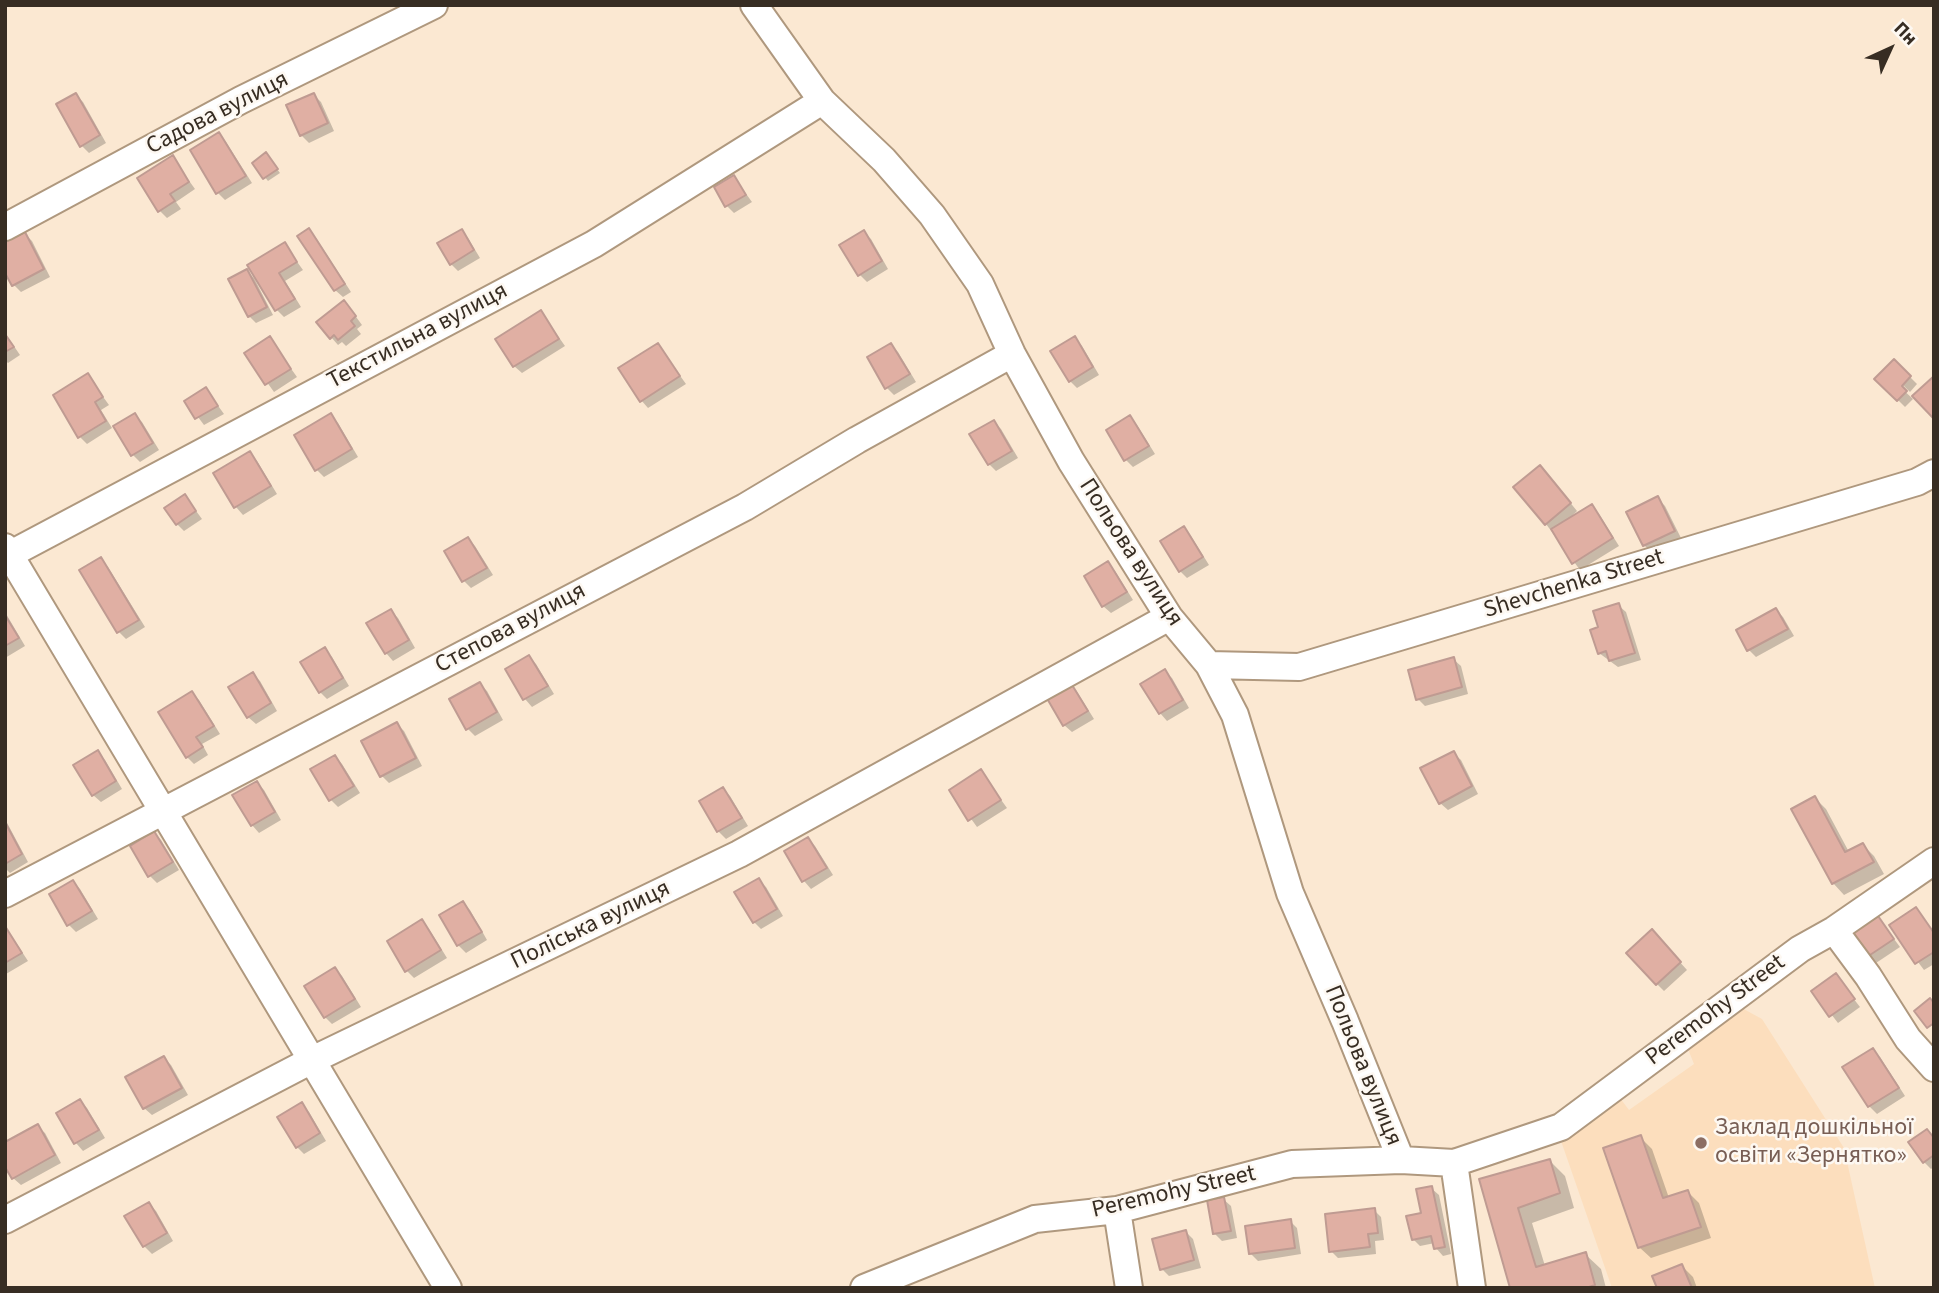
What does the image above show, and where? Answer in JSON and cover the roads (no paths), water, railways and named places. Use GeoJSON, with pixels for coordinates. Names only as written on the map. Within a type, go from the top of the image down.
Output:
{"type":"FeatureCollection","features":[{"type":"Feature","properties":{"kind":"street","name":"Садова вулиця"},"geometry":{"type":"LineString","coordinates":[[5,227],[241,100],[434,5]]}},
{"type":"Feature","properties":{"kind":"street","name":"Польова вулиця"},"geometry":{"type":"LineString","coordinates":[[754,5],[822,101],[884,160],[932,215],[980,284],[1012,354],[1071,461],[1169,617],[1209,665],[1235,715],[1290,893],[1401,1160]]}},
{"type":"Feature","properties":{"kind":"street","name":"Текстильна вулиця"},"geometry":{"type":"LineString","coordinates":[[7,553],[594,244],[822,101]]}},
{"type":"Feature","properties":{"kind":"street","name":"Степова вулиця"},"geometry":{"type":"LineString","coordinates":[[5,894],[745,507],[857,440],[1012,354]]}},
{"type":"Feature","properties":{"kind":"street","name":"Shevchenka Street"},"geometry":{"type":"LineString","coordinates":[[1209,665],[1299,667],[1904,486],[1934,473]]}},
{"type":"Feature","properties":{"kind":"street"},"geometry":{"type":"LineString","coordinates":[[7,553],[448,1288]]}},
{"type":"Feature","properties":{"kind":"street","name":"Поліська вулиця"},"geometry":{"type":"LineString","coordinates":[[5,1220],[312,1060],[739,855],[1169,617]]}},
{"type":"Feature","properties":{"kind":"street","name":"Peremohy Street"},"geometry":{"type":"LineString","coordinates":[[864,1288],[1035,1219],[1117,1210],[1292,1164],[1401,1160],[1454,1163],[1561,1127],[1800,949],[1834,930],[1934,861]]}},
{"type":"Feature","properties":{"kind":"street"},"geometry":{"type":"LineString","coordinates":[[1834,930],[1908,1038],[1934,1068]]}},
{"type":"Feature","properties":{"kind":"street"},"geometry":{"type":"LineString","coordinates":[[1454,1163],[1472,1288]]}},
{"type":"Feature","properties":{"kind":"street"},"geometry":{"type":"LineString","coordinates":[[1117,1210],[1129,1288]]}},
{"type":"Feature","properties":{"kind":"place","name":"Заклад дошкільної освіти «Зернятко»"},"geometry":{"type":"Point","coordinates":[1701,1143]}}]}
